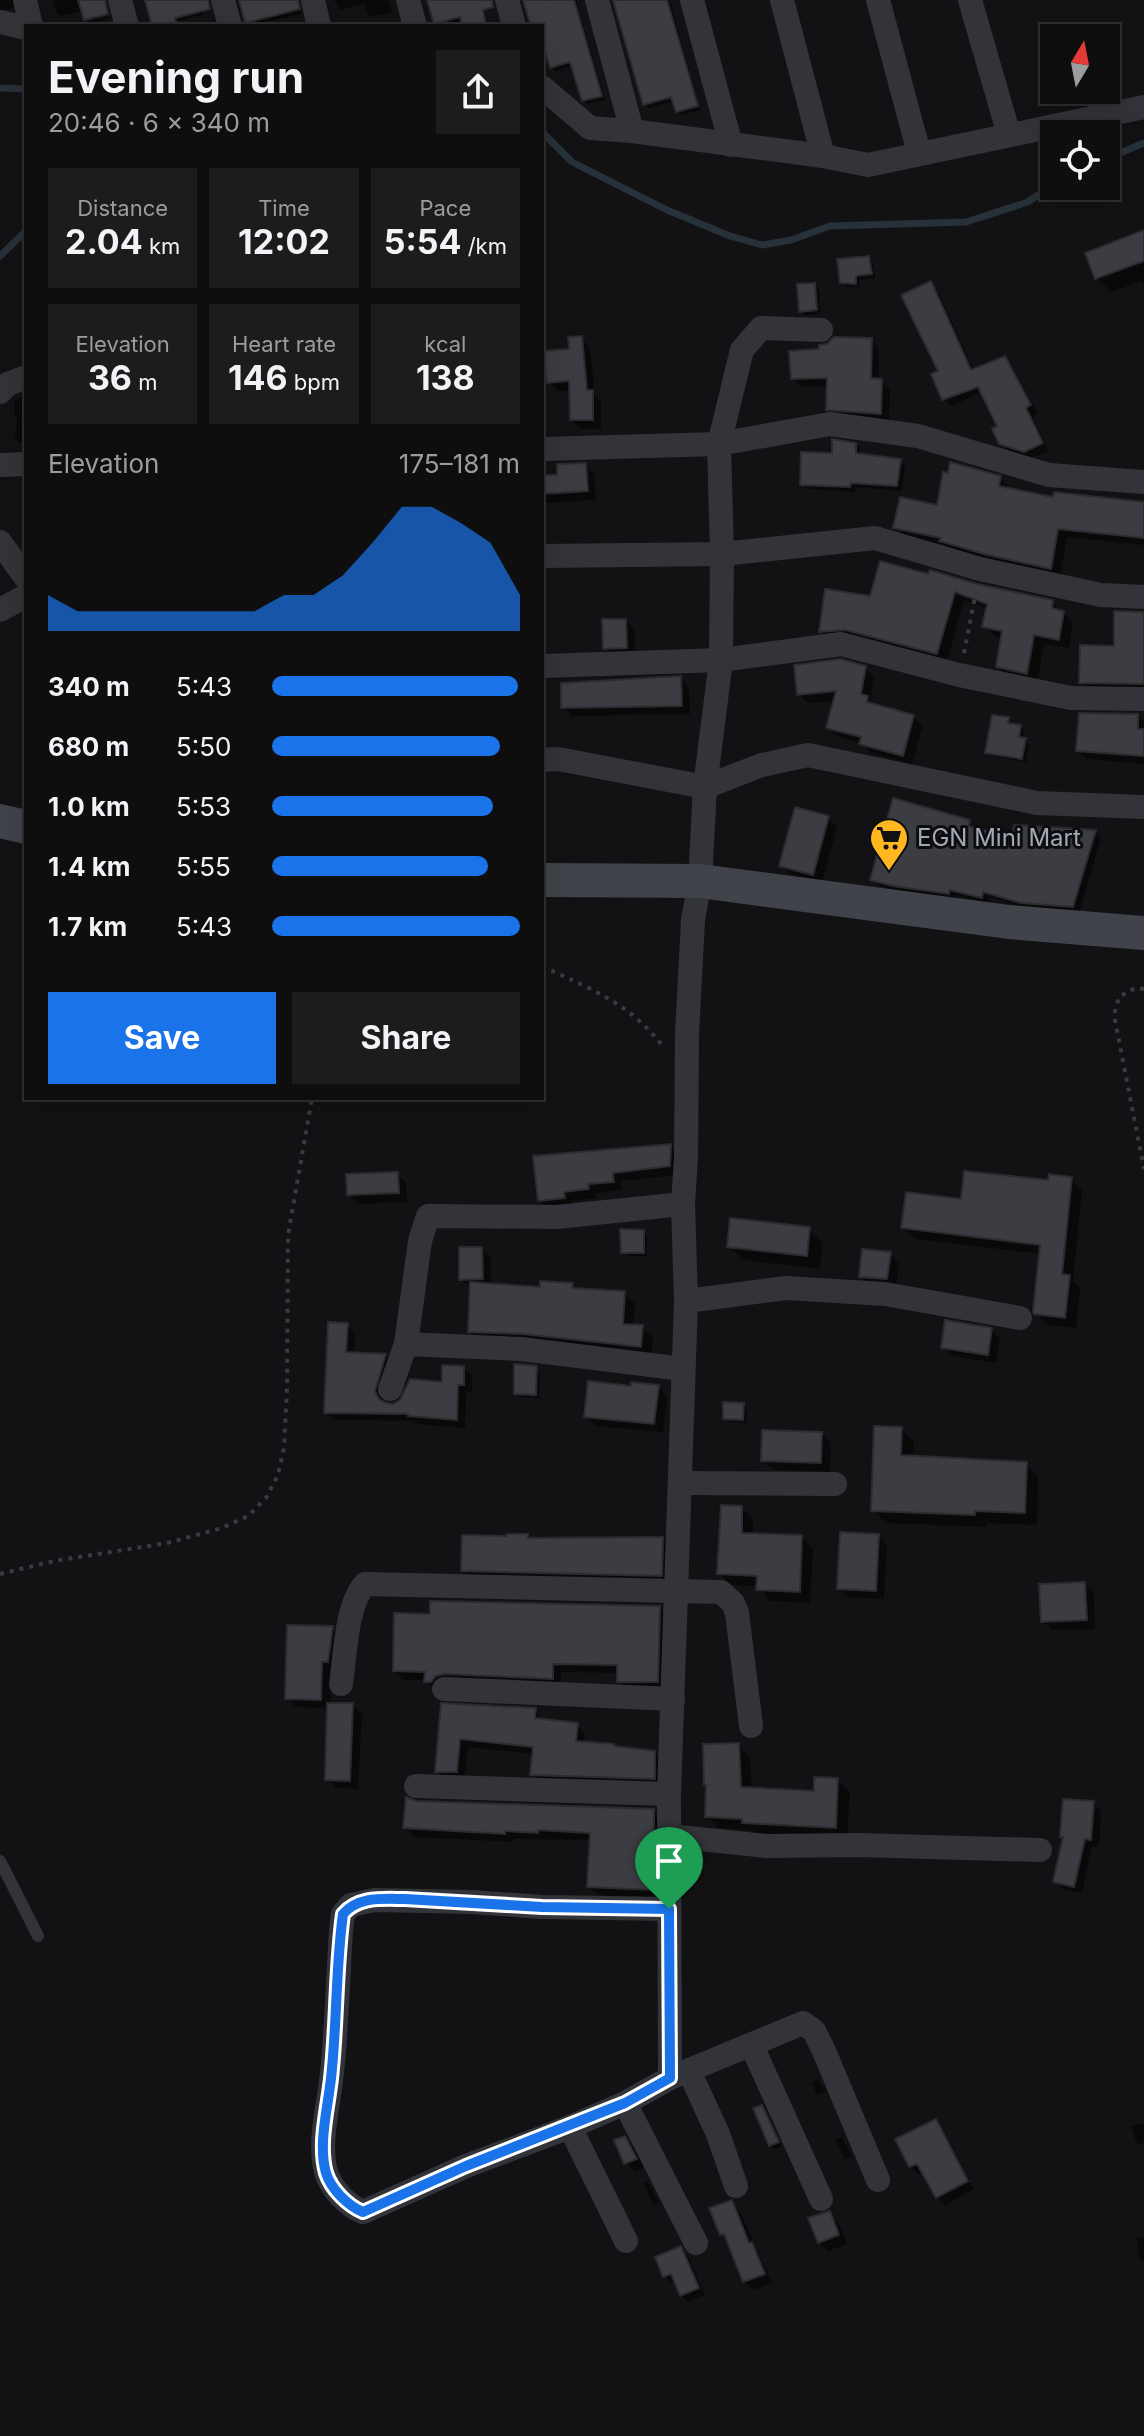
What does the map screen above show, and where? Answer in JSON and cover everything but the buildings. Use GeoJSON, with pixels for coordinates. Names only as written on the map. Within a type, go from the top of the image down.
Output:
{"type":"FeatureCollection","features":[{"type":"Feature","properties":{"kind":"street"},"geometry":{"type":"LineString","coordinates":[[25,0],[28,24]]}},
{"type":"Feature","properties":{"kind":"street"},"geometry":{"type":"LineString","coordinates":[[120,0],[126,24]]}},
{"type":"Feature","properties":{"kind":"street"},"geometry":{"type":"LineString","coordinates":[[223,0],[229,24]]}},
{"type":"Feature","properties":{"kind":"street"},"geometry":{"type":"LineString","coordinates":[[313,0],[319,24]]}},
{"type":"Feature","properties":{"kind":"street"},"geometry":{"type":"LineString","coordinates":[[408,0],[414,24]]}},
{"type":"Feature","properties":{"kind":"street"},"geometry":{"type":"LineString","coordinates":[[507,0],[513,24]]}},
{"type":"Feature","properties":{"kind":"street"},"geometry":{"type":"LineString","coordinates":[[597,0],[632,131]]}},
{"type":"Feature","properties":{"kind":"street"},"geometry":{"type":"LineString","coordinates":[[692,0],[731,145]]}},
{"type":"Feature","properties":{"kind":"street"},"geometry":{"type":"LineString","coordinates":[[782,0],[823,156]]}},
{"type":"Feature","properties":{"kind":"street"},"geometry":{"type":"LineString","coordinates":[[878,0],[919,153]]}},
{"type":"Feature","properties":{"kind":"street"},"geometry":{"type":"LineString","coordinates":[[970,0],[1009,135]]}},
{"type":"Feature","properties":{"kind":"street"},"geometry":{"type":"LineString","coordinates":[[0,22],[24,26]]}},
{"type":"Feature","properties":{"kind":"street"},"geometry":{"type":"LineString","coordinates":[[544,89],[590,128],[823,156],[868,165],[1144,107]]}},
{"type":"Feature","properties":{"kind":"street"},"geometry":{"type":"LineString","coordinates":[[736,2186],[718,2134],[680,2075],[669,1909],[669,1794],[686,1301],[683,1204],[693,920],[700,881],[705,787],[721,660],[719,444],[742,350],[761,328],[821,330]]}},
{"type":"Feature","properties":{"kind":"street"},"geometry":{"type":"LineString","coordinates":[[0,392],[8,384],[24,378]]}},
{"type":"Feature","properties":{"kind":"street"},"geometry":{"type":"LineString","coordinates":[[544,449],[719,444],[830,424],[918,436],[1049,475],[1144,482]]}},
{"type":"Feature","properties":{"kind":"street"},"geometry":{"type":"LineString","coordinates":[[0,465],[24,464]]}},
{"type":"Feature","properties":{"kind":"street"},"geometry":{"type":"LineString","coordinates":[[544,556],[722,554],[875,538],[980,569],[1101,595],[1144,597]]}},
{"type":"Feature","properties":{"kind":"street"},"geometry":{"type":"LineString","coordinates":[[0,542],[24,575]]}},
{"type":"Feature","properties":{"kind":"street"},"geometry":{"type":"LineString","coordinates":[[0,610],[24,597]]}},
{"type":"Feature","properties":{"kind":"street"},"geometry":{"type":"LineString","coordinates":[[544,666],[721,660],[841,644],[959,675],[1071,698],[1144,699]]}},
{"type":"Feature","properties":{"kind":"street"},"geometry":{"type":"LineString","coordinates":[[544,760],[558,759],[705,787],[762,765],[808,755],[1037,803],[1144,807]]}},
{"type":"Feature","properties":{"kind":"street"},"geometry":{"type":"LineString","coordinates":[[0,821],[24,827]]}},
{"type":"Feature","properties":{"kind":"street"},"geometry":{"type":"LineString","coordinates":[[544,880],[700,881],[1009,922],[1144,933]]}},
{"type":"Feature","properties":{"kind":"street"},"geometry":{"type":"LineString","coordinates":[[390,1389],[406,1344],[420,1241],[428,1216],[557,1217],[683,1204]]}},
{"type":"Feature","properties":{"kind":"street"},"geometry":{"type":"LineString","coordinates":[[686,1301],[786,1288],[885,1294],[1020,1318]]}},
{"type":"Feature","properties":{"kind":"street"},"geometry":{"type":"LineString","coordinates":[[406,1344],[521,1349],[683,1369]]}},
{"type":"Feature","properties":{"kind":"street"},"geometry":{"type":"LineString","coordinates":[[681,1483],[835,1484]]}},
{"type":"Feature","properties":{"kind":"street"},"geometry":{"type":"LineString","coordinates":[[341,1684],[354,1605],[365,1584],[721,1592],[733,1603],[737,1613],[751,1726]]}},
{"type":"Feature","properties":{"kind":"street"},"geometry":{"type":"LineString","coordinates":[[444,1689],[673,1699]]}},
{"type":"Feature","properties":{"kind":"street"},"geometry":{"type":"LineString","coordinates":[[416,1786],[669,1794]]}},
{"type":"Feature","properties":{"kind":"street"},"geometry":{"type":"LineString","coordinates":[[670,1836],[766,1846],[872,1845],[1040,1850]]}},
{"type":"Feature","properties":{"kind":"street"},"geometry":{"type":"LineString","coordinates":[[669,1909],[542,1907],[390,1899],[360,1901],[351,1905],[343,1914],[325,2157],[325,2171],[330,2182],[353,2208],[363,2212],[466,2166],[570,2127],[680,2075],[803,2023],[809,2025],[824,2051],[878,2180]]}},
{"type":"Feature","properties":{"kind":"street"},"geometry":{"type":"LineString","coordinates":[[752,2046],[821,2199]]}},
{"type":"Feature","properties":{"kind":"street"},"geometry":{"type":"LineString","coordinates":[[625,2103],[696,2243]]}},
{"type":"Feature","properties":{"kind":"street"},"geometry":{"type":"LineString","coordinates":[[570,2127],[626,2241]]}},
{"type":"Feature","properties":{"kind":"lane"},"geometry":{"type":"LineString","coordinates":[[0,1861],[38,1936]]}},
{"type":"Feature","properties":{"kind":"path"},"geometry":{"type":"LineString","coordinates":[[959,675],[980,569]]}},
{"type":"Feature","properties":{"kind":"path"},"geometry":{"type":"LineString","coordinates":[[544,967],[590,987],[627,1009],[657,1038],[687,1078]]}},
{"type":"Feature","properties":{"kind":"path"},"geometry":{"type":"LineString","coordinates":[[1144,989],[1135,988],[1119,997],[1114,1015],[1144,1169]]}},
{"type":"Feature","properties":{"kind":"path"},"geometry":{"type":"LineString","coordinates":[[0,1574],[54,1561],[167,1543],[222,1528],[248,1516],[266,1498],[278,1475],[284,1448],[288,1235],[312,1100]]}},
{"type":"Feature","properties":{"kind":"waterway"},"geometry":{"type":"LineString","coordinates":[[0,88],[24,89]]}},
{"type":"Feature","properties":{"kind":"waterway"},"geometry":{"type":"LineString","coordinates":[[544,134],[572,162],[667,210],[730,236],[762,245],[791,240],[830,226],[966,222],[1028,202],[1040,194]]}},
{"type":"Feature","properties":{"kind":"waterway"},"geometry":{"type":"LineString","coordinates":[[1120,153],[1144,143]]}},
{"type":"Feature","properties":{"kind":"waterway"},"geometry":{"type":"LineString","coordinates":[[0,256],[24,233]]}},
{"type":"Feature","properties":{"kind":"place","name":"EGN Mini Mart"},"geometry":{"type":"Point","coordinates":[889,872]}},
{"type":"Feature","properties":{"kind":"route"},"geometry":{"type":"LineString","coordinates":[[405,1899],[542,1907],[669,1909],[670,2078],[625,2103],[466,2166],[363,2212],[353,2208],[340,2194],[325,2171],[324,2143],[341,1930],[343,1914],[351,1905],[360,1901],[405,1899]]}}]}
